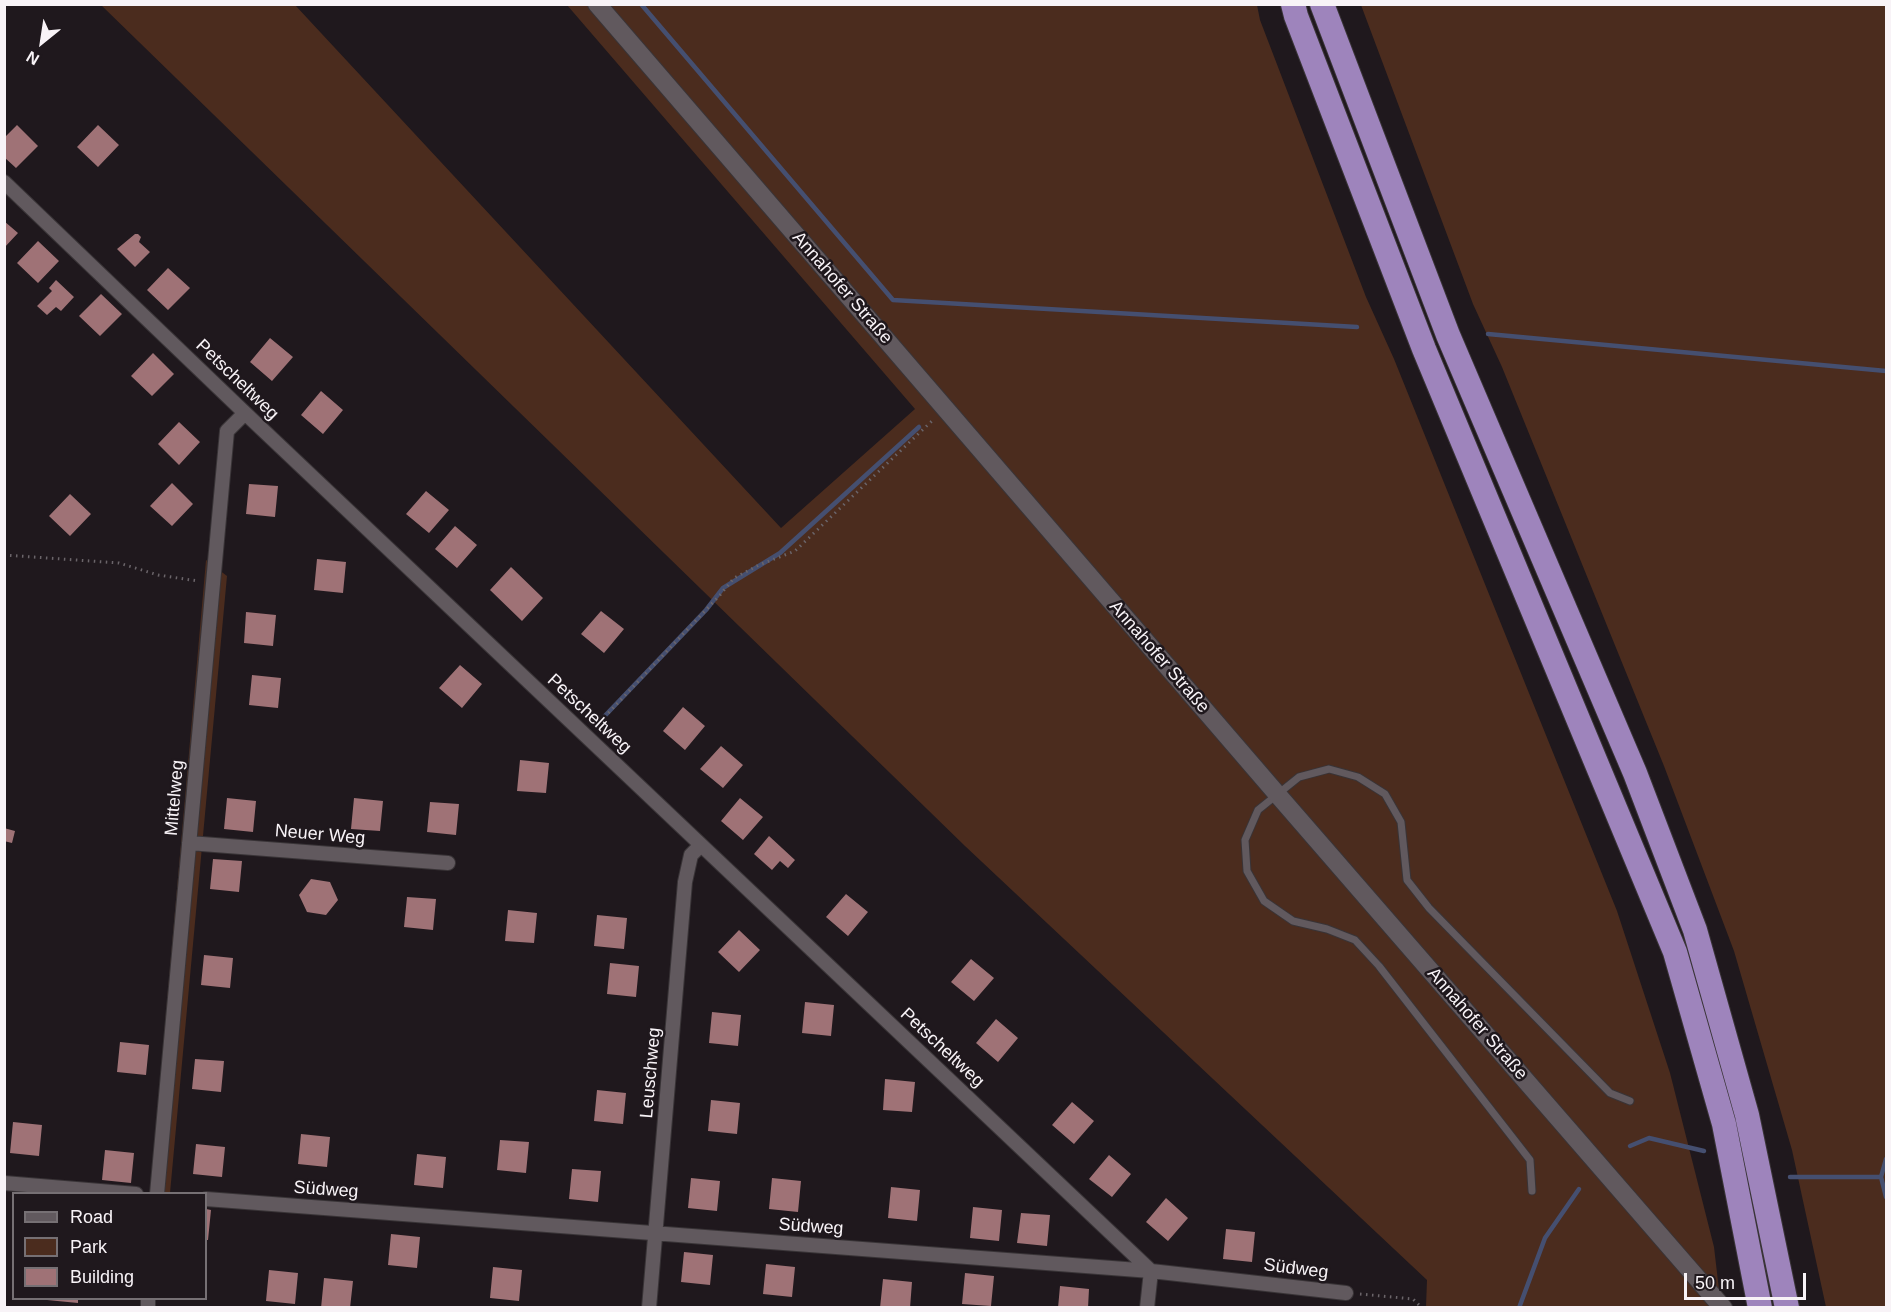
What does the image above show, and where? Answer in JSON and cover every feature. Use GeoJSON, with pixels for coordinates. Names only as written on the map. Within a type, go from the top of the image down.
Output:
{"type":"FeatureCollection","features":[{"type":"Feature","properties":{"kind":"highway"},"geometry":{"type":"LineString","coordinates":[[1293,4],[1424,349],[1675,952],[1724,1124],[1760,1308]]}},
{"type":"Feature","properties":{"kind":"highway"},"geometry":{"type":"LineString","coordinates":[[1322,4],[1448,335],[1635,773],[1695,930],[1747,1115],[1787,1308]]}},
{"type":"Feature","properties":{"kind":"street","name":"Annahofer Straße"},"geometry":{"type":"LineString","coordinates":[[597,4],[1723,1308]]}},
{"type":"Feature","properties":{"kind":"street","name":"Petscheltweg"},"geometry":{"type":"LineString","coordinates":[[4,182],[1151,1271]]}},
{"type":"Feature","properties":{"kind":"street","name":"Mittelweg"},"geometry":{"type":"LineString","coordinates":[[157,1192],[227,431],[245,413]]}},
{"type":"Feature","properties":{"kind":"street","name":"Neuer Weg"},"geometry":{"type":"LineString","coordinates":[[189,843],[448,863]]}},
{"type":"Feature","properties":{"kind":"street","name":"Leuschweg"},"geometry":{"type":"LineString","coordinates":[[649,1308],[685,882],[691,855],[701,845]]}},
{"type":"Feature","properties":{"kind":"street"},"geometry":{"type":"LineString","coordinates":[[4,1183],[112,1192]]}},
{"type":"Feature","properties":{"kind":"street","name":"Südweg"},"geometry":{"type":"LineString","coordinates":[[207,1199],[1151,1271],[1346,1293]]}},
{"type":"Feature","properties":{"kind":"street"},"geometry":{"type":"LineString","coordinates":[[1147,1308],[1151,1271]]}},
{"type":"Feature","properties":{"kind":"lane"},"geometry":{"type":"LineString","coordinates":[[1532,1191],[1530,1160],[1355,940],[1327,929],[1293,921],[1264,901],[1247,871],[1245,840],[1258,810],[1299,777],[1329,769],[1358,777],[1385,794],[1401,822],[1407,880],[1429,908],[1610,1093],[1630,1101]]}},
{"type":"Feature","properties":{"kind":"path"},"geometry":{"type":"LineString","coordinates":[[586,736],[734,578],[795,551],[945,408]]}},
{"type":"Feature","properties":{"kind":"path"},"geometry":{"type":"LineString","coordinates":[[4,555],[119,563],[158,575],[213,583]]}},
{"type":"Feature","properties":{"kind":"path","name":"Südweg"},"geometry":{"type":"LineString","coordinates":[[1346,1293],[1413,1299],[1422,1308]]}},
{"type":"Feature","properties":{"kind":"green space"},"geometry":{"type":"Polygon","coordinates":[[[101,5],[295,5],[781,528],[915,409],[567,5],[1257,5],[1260,20],[1366,297],[1394,359],[1617,911],[1670,1073],[1714,1247],[1721,1307],[1426,1307],[1427,1280],[965,846],[101,5]]]}},
{"type":"Feature","properties":{"kind":"green space"},"geometry":{"type":"Polygon","coordinates":[[[1361,5],[1886,5],[1886,1307],[1826,1307],[1792,1150],[1734,951],[1664,766],[1502,367],[1473,304],[1361,5]]]}},
{"type":"Feature","properties":{"kind":"green space"},"geometry":{"type":"Polygon","coordinates":[[[206,560],[227,576],[170,1192],[150,1192],[206,560]]]}},
{"type":"Feature","properties":{"kind":"building"},"geometry":{"type":"Polygon","coordinates":[[[17,125],[38,146],[16,168],[4,157],[4,138],[17,125]]]}},
{"type":"Feature","properties":{"kind":"building"},"geometry":{"type":"Polygon","coordinates":[[[98,125],[119,145],[98,167],[77,147],[98,125]]]}},
{"type":"Feature","properties":{"kind":"building"},"geometry":{"type":"Polygon","coordinates":[[[4,221],[18,233],[4,248],[4,221]]]}},
{"type":"Feature","properties":{"kind":"building"},"geometry":{"type":"Polygon","coordinates":[[[135,234],[141,237],[139,242],[150,252],[135,267],[117,249],[135,234]]]}},
{"type":"Feature","properties":{"kind":"building"},"geometry":{"type":"Polygon","coordinates":[[[38,241],[59,261],[38,283],[17,263],[38,241]]]}},
{"type":"Feature","properties":{"kind":"building"},"geometry":{"type":"Polygon","coordinates":[[[168,268],[190,288],[168,310],[147,290],[168,268]]]}},
{"type":"Feature","properties":{"kind":"building"},"geometry":{"type":"Polygon","coordinates":[[[56,280],[74,297],[61,311],[56,307],[47,315],[37,306],[52,291],[49,288],[56,280]]]}},
{"type":"Feature","properties":{"kind":"building"},"geometry":{"type":"Polygon","coordinates":[[[101,294],[122,314],[100,336],[79,316],[101,294]]]}},
{"type":"Feature","properties":{"kind":"building"},"geometry":{"type":"Polygon","coordinates":[[[270,338],[293,357],[272,381],[250,362],[270,338]]]}},
{"type":"Feature","properties":{"kind":"building"},"geometry":{"type":"Polygon","coordinates":[[[153,353],[174,374],[152,396],[131,376],[153,353]]]}},
{"type":"Feature","properties":{"kind":"building"},"geometry":{"type":"Polygon","coordinates":[[[321,391],[343,410],[323,434],[301,415],[321,391]]]}},
{"type":"Feature","properties":{"kind":"building"},"geometry":{"type":"Polygon","coordinates":[[[179,422],[200,442],[179,465],[158,444],[179,422]]]}},
{"type":"Feature","properties":{"kind":"building"},"geometry":{"type":"Polygon","coordinates":[[[172,483],[193,504],[172,526],[150,506],[172,483]]]}},
{"type":"Feature","properties":{"kind":"building"},"geometry":{"type":"Polygon","coordinates":[[[249,484],[278,486],[275,517],[246,514],[249,484]]]}},
{"type":"Feature","properties":{"kind":"building"},"geometry":{"type":"Polygon","coordinates":[[[426,491],[449,510],[429,533],[406,514],[426,491]]]}},
{"type":"Feature","properties":{"kind":"building"},"geometry":{"type":"Polygon","coordinates":[[[70,494],[91,514],[70,536],[49,516],[70,494]]]}},
{"type":"Feature","properties":{"kind":"building"},"geometry":{"type":"Polygon","coordinates":[[[455,526],[477,545],[457,568],[435,549],[455,526]]]}},
{"type":"Feature","properties":{"kind":"building"},"geometry":{"type":"Polygon","coordinates":[[[317,559],[346,562],[343,593],[314,590],[317,559]]]}},
{"type":"Feature","properties":{"kind":"building"},"geometry":{"type":"Polygon","coordinates":[[[511,567],[543,598],[522,621],[490,590],[511,567]]]}},
{"type":"Feature","properties":{"kind":"building"},"geometry":{"type":"Polygon","coordinates":[[[601,611],[624,629],[604,653],[581,634],[601,611]]]}},
{"type":"Feature","properties":{"kind":"building"},"geometry":{"type":"Polygon","coordinates":[[[246,612],[276,615],[273,646],[244,643],[246,612]]]}},
{"type":"Feature","properties":{"kind":"building"},"geometry":{"type":"Polygon","coordinates":[[[460,665],[482,684],[462,708],[439,688],[460,665]]]}},
{"type":"Feature","properties":{"kind":"building"},"geometry":{"type":"Polygon","coordinates":[[[252,675],[281,678],[278,708],[249,705],[252,675]]]}},
{"type":"Feature","properties":{"kind":"building"},"geometry":{"type":"Polygon","coordinates":[[[683,707],[705,726],[685,750],[663,731],[683,707]]]}},
{"type":"Feature","properties":{"kind":"building"},"geometry":{"type":"Polygon","coordinates":[[[721,746],[743,765],[723,788],[700,769],[721,746]]]}},
{"type":"Feature","properties":{"kind":"building"},"geometry":{"type":"Polygon","coordinates":[[[520,760],[549,763],[546,793],[517,791],[520,760]]]}},
{"type":"Feature","properties":{"kind":"building"},"geometry":{"type":"Polygon","coordinates":[[[227,798],[256,801],[253,832],[224,829],[227,798]]]}},
{"type":"Feature","properties":{"kind":"building"},"geometry":{"type":"Polygon","coordinates":[[[354,798],[383,801],[380,831],[351,829],[354,798]]]}},
{"type":"Feature","properties":{"kind":"building"},"geometry":{"type":"Polygon","coordinates":[[[740,798],[763,817],[743,840],[721,821],[740,798]]]}},
{"type":"Feature","properties":{"kind":"building"},"geometry":{"type":"Polygon","coordinates":[[[430,802],[459,804],[456,835],[427,832],[430,802]]]}},
{"type":"Feature","properties":{"kind":"building"},"geometry":{"type":"Polygon","coordinates":[[[4,828],[15,831],[12,843],[4,841],[4,828]]]}},
{"type":"Feature","properties":{"kind":"building"},"geometry":{"type":"Polygon","coordinates":[[[769,836],[795,860],[788,868],[780,861],[772,870],[754,854],[769,836]]]}},
{"type":"Feature","properties":{"kind":"building"},"geometry":{"type":"Polygon","coordinates":[[[213,859],[242,861],[239,892],[210,889],[213,859]]]}},
{"type":"Feature","properties":{"kind":"building"},"geometry":{"type":"Polygon","coordinates":[[[311,879],[330,882],[338,900],[326,915],[307,912],[299,895],[311,879]]]}},
{"type":"Feature","properties":{"kind":"building"},"geometry":{"type":"Polygon","coordinates":[[[846,894],[868,912],[848,936],[826,917],[846,894]]]}},
{"type":"Feature","properties":{"kind":"building"},"geometry":{"type":"Polygon","coordinates":[[[407,897],[436,899],[433,930],[404,927],[407,897]]]}},
{"type":"Feature","properties":{"kind":"building"},"geometry":{"type":"Polygon","coordinates":[[[508,910],[537,913],[534,943],[505,941],[508,910]]]}},
{"type":"Feature","properties":{"kind":"building"},"geometry":{"type":"Polygon","coordinates":[[[597,915],[627,918],[624,949],[594,946],[597,915]]]}},
{"type":"Feature","properties":{"kind":"building"},"geometry":{"type":"Polygon","coordinates":[[[739,930],[760,950],[739,972],[718,952],[739,930]]]}},
{"type":"Feature","properties":{"kind":"building"},"geometry":{"type":"Polygon","coordinates":[[[204,955],[233,958],[230,988],[201,985],[204,955]]]}},
{"type":"Feature","properties":{"kind":"building"},"geometry":{"type":"Polygon","coordinates":[[[971,959],[994,978],[974,1001],[951,982],[971,959]]]}},
{"type":"Feature","properties":{"kind":"building"},"geometry":{"type":"Polygon","coordinates":[[[610,963],[639,966],[636,997],[607,994],[610,963]]]}},
{"type":"Feature","properties":{"kind":"building"},"geometry":{"type":"Polygon","coordinates":[[[805,1002],[834,1005],[831,1036],[802,1033],[805,1002]]]}},
{"type":"Feature","properties":{"kind":"building"},"geometry":{"type":"Polygon","coordinates":[[[712,1012],[741,1015],[738,1046],[709,1043],[712,1012]]]}},
{"type":"Feature","properties":{"kind":"building"},"geometry":{"type":"Polygon","coordinates":[[[996,1019],[1018,1038],[998,1062],[976,1043],[996,1019]]]}},
{"type":"Feature","properties":{"kind":"building"},"geometry":{"type":"Polygon","coordinates":[[[120,1042],[149,1045],[146,1075],[117,1072],[120,1042]]]}},
{"type":"Feature","properties":{"kind":"building"},"geometry":{"type":"Polygon","coordinates":[[[195,1059],[224,1061],[221,1092],[192,1089],[195,1059]]]}},
{"type":"Feature","properties":{"kind":"building"},"geometry":{"type":"Polygon","coordinates":[[[885,1079],[915,1082],[912,1112],[883,1110],[885,1079]]]}},
{"type":"Feature","properties":{"kind":"building"},"geometry":{"type":"Polygon","coordinates":[[[597,1090],[626,1093],[623,1124],[594,1121],[597,1090]]]}},
{"type":"Feature","properties":{"kind":"building"},"geometry":{"type":"Polygon","coordinates":[[[711,1100],[740,1103],[737,1134],[708,1131],[711,1100]]]}},
{"type":"Feature","properties":{"kind":"building"},"geometry":{"type":"Polygon","coordinates":[[[1072,1102],[1094,1121],[1074,1144],[1052,1125],[1072,1102]]]}},
{"type":"Feature","properties":{"kind":"building"},"geometry":{"type":"Polygon","coordinates":[[[13,1122],[42,1125],[39,1156],[10,1153],[13,1122]]]}},
{"type":"Feature","properties":{"kind":"building"},"geometry":{"type":"Polygon","coordinates":[[[301,1134],[330,1137],[327,1167],[298,1164],[301,1134]]]}},
{"type":"Feature","properties":{"kind":"building"},"geometry":{"type":"Polygon","coordinates":[[[500,1140],[529,1142],[526,1173],[497,1170],[500,1140]]]}},
{"type":"Feature","properties":{"kind":"building"},"geometry":{"type":"Polygon","coordinates":[[[196,1144],[225,1147],[222,1177],[193,1174],[196,1144]]]}},
{"type":"Feature","properties":{"kind":"building"},"geometry":{"type":"Polygon","coordinates":[[[105,1150],[134,1153],[131,1183],[102,1180],[105,1150]]]}},
{"type":"Feature","properties":{"kind":"building"},"geometry":{"type":"Polygon","coordinates":[[[417,1154],[446,1157],[443,1188],[414,1185],[417,1154]]]}},
{"type":"Feature","properties":{"kind":"building"},"geometry":{"type":"Polygon","coordinates":[[[1109,1155],[1131,1174],[1112,1197],[1089,1179],[1109,1155]]]}},
{"type":"Feature","properties":{"kind":"building"},"geometry":{"type":"Polygon","coordinates":[[[572,1169],[601,1171],[598,1202],[569,1199],[572,1169]]]}},
{"type":"Feature","properties":{"kind":"building"},"geometry":{"type":"Polygon","coordinates":[[[691,1178],[720,1181],[717,1211],[688,1208],[691,1178]]]}},
{"type":"Feature","properties":{"kind":"building"},"geometry":{"type":"Polygon","coordinates":[[[772,1178],[801,1181],[798,1212],[769,1209],[772,1178]]]}},
{"type":"Feature","properties":{"kind":"building"},"geometry":{"type":"Polygon","coordinates":[[[891,1187],[920,1190],[917,1221],[888,1218],[891,1187]]]}},
{"type":"Feature","properties":{"kind":"building"},"geometry":{"type":"Polygon","coordinates":[[[1166,1198],[1188,1218],[1168,1241],[1146,1222],[1166,1198]]]}},
{"type":"Feature","properties":{"kind":"building"},"geometry":{"type":"Polygon","coordinates":[[[973,1207],[1002,1210],[999,1241],[970,1238],[973,1207]]]}},
{"type":"Feature","properties":{"kind":"building"},"geometry":{"type":"Polygon","coordinates":[[[207,1209],[211,1210],[207,1240],[207,1209]]]}},
{"type":"Feature","properties":{"kind":"building"},"geometry":{"type":"Polygon","coordinates":[[[1021,1213],[1050,1215],[1047,1246],[1017,1243],[1021,1213]]]}},
{"type":"Feature","properties":{"kind":"building"},"geometry":{"type":"Polygon","coordinates":[[[1226,1229],[1255,1232],[1252,1262],[1223,1259],[1226,1229]]]}},
{"type":"Feature","properties":{"kind":"building"},"geometry":{"type":"Polygon","coordinates":[[[391,1234],[420,1237],[417,1268],[388,1265],[391,1234]]]}},
{"type":"Feature","properties":{"kind":"building"},"geometry":{"type":"Polygon","coordinates":[[[684,1252],[713,1255],[710,1285],[681,1282],[684,1252]]]}},
{"type":"Feature","properties":{"kind":"building"},"geometry":{"type":"Polygon","coordinates":[[[766,1264],[795,1267],[792,1297],[763,1294],[766,1264]]]}},
{"type":"Feature","properties":{"kind":"building"},"geometry":{"type":"Polygon","coordinates":[[[493,1267],[522,1270],[519,1301],[490,1298],[493,1267]]]}},
{"type":"Feature","properties":{"kind":"building"},"geometry":{"type":"Polygon","coordinates":[[[269,1270],[298,1273],[295,1304],[266,1301],[269,1270]]]}},
{"type":"Feature","properties":{"kind":"building"},"geometry":{"type":"Polygon","coordinates":[[[965,1273],[994,1276],[991,1306],[962,1304],[965,1273]]]}},
{"type":"Feature","properties":{"kind":"building"},"geometry":{"type":"Polygon","coordinates":[[[324,1278],[353,1281],[350,1308],[321,1308],[324,1278]]]}},
{"type":"Feature","properties":{"kind":"building"},"geometry":{"type":"Polygon","coordinates":[[[883,1279],[912,1282],[910,1308],[880,1308],[883,1279]]]}},
{"type":"Feature","properties":{"kind":"building"},"geometry":{"type":"Polygon","coordinates":[[[1060,1286],[1089,1289],[1088,1308],[1058,1308],[1060,1286]]]}},
{"type":"Feature","properties":{"kind":"building"},"geometry":{"type":"Polygon","coordinates":[[[47,1300],[78,1300],[78,1303],[47,1300]]]}},
{"type":"Feature","properties":{"kind":"waterway"},"geometry":{"type":"LineString","coordinates":[[641,4],[893,300],[1357,327]]}},
{"type":"Feature","properties":{"kind":"waterway"},"geometry":{"type":"LineString","coordinates":[[1488,334],[1886,371]]}},
{"type":"Feature","properties":{"kind":"waterway"},"geometry":{"type":"LineString","coordinates":[[598,723],[706,610],[723,588],[780,553],[919,427]]}},
{"type":"Feature","properties":{"kind":"waterway"},"geometry":{"type":"LineString","coordinates":[[1630,1146],[1649,1138],[1704,1151]]}},
{"type":"Feature","properties":{"kind":"waterway"},"geometry":{"type":"LineString","coordinates":[[1886,1159],[1881,1177],[1886,1197]]}},
{"type":"Feature","properties":{"kind":"waterway"},"geometry":{"type":"LineString","coordinates":[[1790,1177],[1881,1177]]}},
{"type":"Feature","properties":{"kind":"waterway"},"geometry":{"type":"LineString","coordinates":[[1519,1308],[1545,1238],[1579,1189]]}}]}
